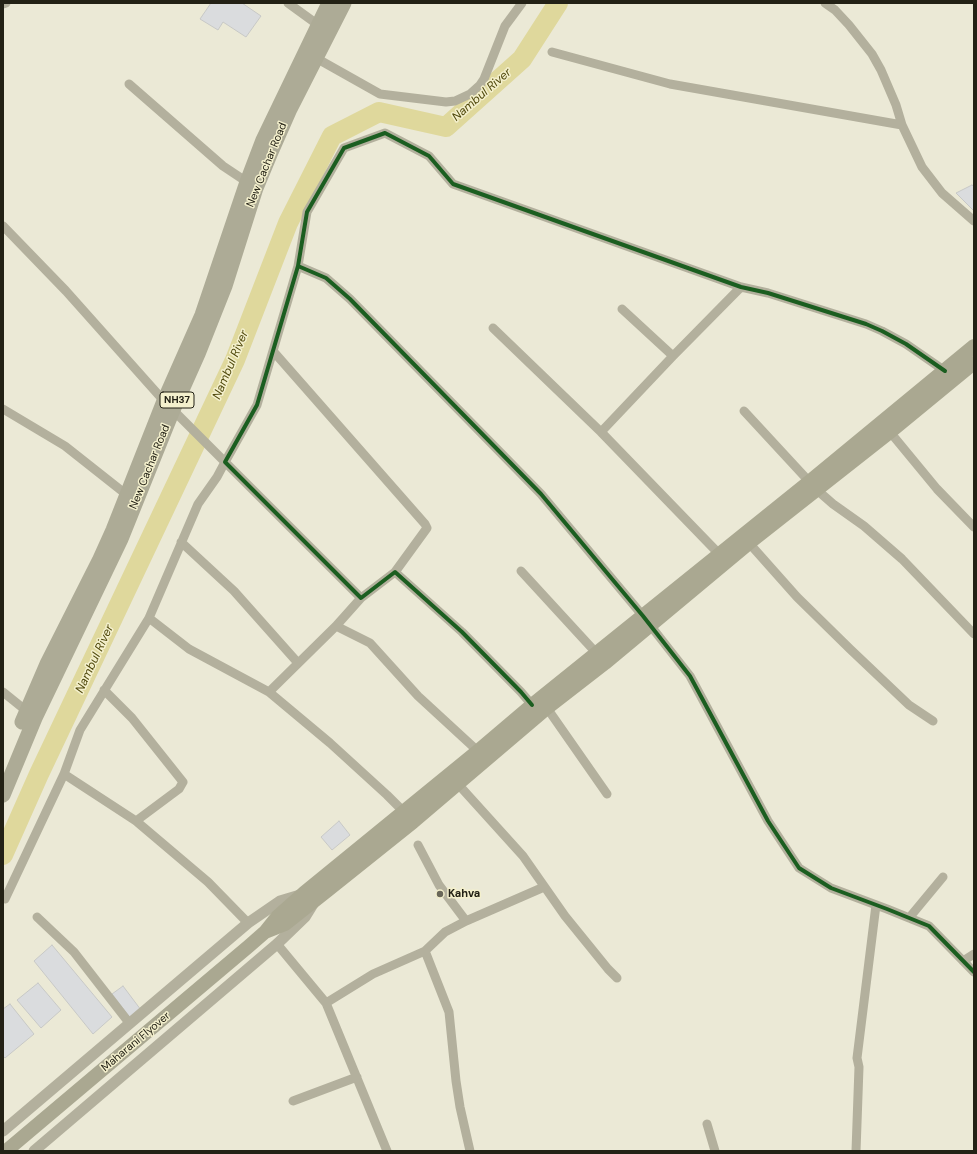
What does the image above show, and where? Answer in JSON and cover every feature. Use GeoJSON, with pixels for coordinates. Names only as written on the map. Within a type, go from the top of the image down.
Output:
{"type":"FeatureCollection","features":[{"type":"Feature","properties":{"kind":"highway","name":"New Cachar Road"},"geometry":{"type":"LineString","coordinates":[[3,795],[47,664],[99,561],[128,495],[145,446],[170,407],[213,317],[256,188],[270,152],[316,58],[329,3]]}},
{"type":"Feature","properties":{"kind":"highway","name":"New Cachar Road"},"geometry":{"type":"LineString","coordinates":[[3,768],[108,568],[136,503],[247,182],[275,115],[324,28],[344,3]]}},
{"type":"Feature","properties":{"kind":"main road"},"geometry":{"type":"LineString","coordinates":[[723,558],[749,543],[974,346]]}},
{"type":"Feature","properties":{"kind":"main road"},"geometry":{"type":"LineString","coordinates":[[309,897],[404,812],[547,708],[601,658],[723,558],[813,486],[890,432],[974,363]]}},
{"type":"Feature","properties":{"kind":"main road"},"geometry":{"type":"LineString","coordinates":[[309,897],[413,822],[457,783],[532,705],[601,658]]}},
{"type":"Feature","properties":{"kind":"main road","name":"Maharani Flyover"},"geometry":{"type":"LineString","coordinates":[[6,1151],[265,932],[285,924],[293,910],[309,897]]}},
{"type":"Feature","properties":{"kind":"street"},"geometry":{"type":"LineString","coordinates":[[288,3],[324,28]]}},
{"type":"Feature","properties":{"kind":"street"},"geometry":{"type":"LineString","coordinates":[[316,58],[380,94],[446,102],[455,101],[470,94],[480,85],[484,79],[505,26],[521,3]]}},
{"type":"Feature","properties":{"kind":"street"},"geometry":{"type":"LineString","coordinates":[[825,3],[835,10],[850,25],[872,54],[890,90],[902,124],[922,167],[932,182],[954,205],[974,220]]}},
{"type":"Feature","properties":{"kind":"street"},"geometry":{"type":"LineString","coordinates":[[552,52],[670,84],[902,124]]}},
{"type":"Feature","properties":{"kind":"street"},"geometry":{"type":"LineString","coordinates":[[129,84],[223,166],[247,182]]}},
{"type":"Feature","properties":{"kind":"street"},"geometry":{"type":"LineString","coordinates":[[5,899],[64,774],[80,730],[149,618],[198,504],[225,462],[257,405],[298,266],[307,212],[344,148],[385,133],[429,156],[453,184],[741,287],[768,293],[844,317],[882,331],[906,344],[945,371]]}},
{"type":"Feature","properties":{"kind":"street"},"geometry":{"type":"LineString","coordinates":[[3,226],[66,291],[170,407],[361,598]]}},
{"type":"Feature","properties":{"kind":"street"},"geometry":{"type":"LineString","coordinates":[[298,266],[326,278],[350,299],[542,494],[647,620],[690,676],[768,821],[799,868],[831,888],[929,926],[974,972]]}},
{"type":"Feature","properties":{"kind":"street"},"geometry":{"type":"LineString","coordinates":[[601,432],[741,287]]}},
{"type":"Feature","properties":{"kind":"street"},"geometry":{"type":"LineString","coordinates":[[622,309],[673,356]]}},
{"type":"Feature","properties":{"kind":"street"},"geometry":{"type":"LineString","coordinates":[[493,328],[601,432],[723,558]]}},
{"type":"Feature","properties":{"kind":"street"},"geometry":{"type":"LineString","coordinates":[[269,692],[336,626],[361,598],[395,572],[427,528],[273,351]]}},
{"type":"Feature","properties":{"kind":"street"},"geometry":{"type":"LineString","coordinates":[[3,409],[65,446],[128,495]]}},
{"type":"Feature","properties":{"kind":"street"},"geometry":{"type":"LineString","coordinates":[[744,411],[813,486],[833,504],[864,526],[902,560],[974,634]]}},
{"type":"Feature","properties":{"kind":"street"},"geometry":{"type":"LineString","coordinates":[[890,432],[937,489],[974,527]]}},
{"type":"Feature","properties":{"kind":"street"},"geometry":{"type":"LineString","coordinates":[[181,542],[234,591],[298,663]]}},
{"type":"Feature","properties":{"kind":"street"},"geometry":{"type":"LineString","coordinates":[[749,543],[797,597],[850,649],[909,705],[932,721]]}},
{"type":"Feature","properties":{"kind":"street"},"geometry":{"type":"LineString","coordinates":[[520,571],[601,658]]}},
{"type":"Feature","properties":{"kind":"street"},"geometry":{"type":"LineString","coordinates":[[395,572],[462,632],[532,705]]}},
{"type":"Feature","properties":{"kind":"street"},"geometry":{"type":"LineString","coordinates":[[149,618],[189,649],[269,692],[330,743],[404,812]]}},
{"type":"Feature","properties":{"kind":"street"},"geometry":{"type":"LineString","coordinates":[[336,626],[370,642],[418,696],[483,755]]}},
{"type":"Feature","properties":{"kind":"street"},"geometry":{"type":"LineString","coordinates":[[104,690],[132,718],[183,782],[179,789],[136,821]]}},
{"type":"Feature","properties":{"kind":"street"},"geometry":{"type":"LineString","coordinates":[[3,692],[31,714]]}},
{"type":"Feature","properties":{"kind":"street"},"geometry":{"type":"LineString","coordinates":[[547,708],[608,794]]}},
{"type":"Feature","properties":{"kind":"street"},"geometry":{"type":"LineString","coordinates":[[64,774],[136,821],[208,882],[248,923]]}},
{"type":"Feature","properties":{"kind":"street"},"geometry":{"type":"LineString","coordinates":[[457,783],[523,856],[565,916],[617,978]]}},
{"type":"Feature","properties":{"kind":"street"},"geometry":{"type":"LineString","coordinates":[[418,845],[439,884],[466,922]]}},
{"type":"Feature","properties":{"kind":"street"},"geometry":{"type":"LineString","coordinates":[[909,918],[943,877]]}},
{"type":"Feature","properties":{"kind":"street"},"geometry":{"type":"LineString","coordinates":[[326,1003],[373,974],[425,951],[445,932],[544,887]]}},
{"type":"Feature","properties":{"kind":"street"},"geometry":{"type":"LineString","coordinates":[[3,1131],[248,923],[280,901],[309,897],[305,917],[277,944],[34,1151]]}},
{"type":"Feature","properties":{"kind":"street"},"geometry":{"type":"LineString","coordinates":[[856,1151],[859,1067],[857,1058],[876,905]]}},
{"type":"Feature","properties":{"kind":"street"},"geometry":{"type":"LineString","coordinates":[[38,917],[74,952],[130,1024]]}},
{"type":"Feature","properties":{"kind":"street"},"geometry":{"type":"LineString","coordinates":[[277,944],[326,1003],[387,1151]]}},
{"type":"Feature","properties":{"kind":"street"},"geometry":{"type":"LineString","coordinates":[[425,951],[449,1012],[456,1081],[470,1151]]}},
{"type":"Feature","properties":{"kind":"street"},"geometry":{"type":"LineString","coordinates":[[963,961],[974,954]]}},
{"type":"Feature","properties":{"kind":"street"},"geometry":{"type":"LineString","coordinates":[[293,1101],[356,1077]]}},
{"type":"Feature","properties":{"kind":"street"},"geometry":{"type":"LineString","coordinates":[[707,1124],[715,1151]]}},
{"type":"Feature","properties":{"kind":"building"},"geometry":{"type":"Polygon","coordinates":[[[211,3],[242,3],[261,16],[246,37],[223,22],[218,30],[200,19],[211,3]]]}},
{"type":"Feature","properties":{"kind":"building"},"geometry":{"type":"Polygon","coordinates":[[[972,185],[974,187],[974,211],[956,193],[972,185]]]}},
{"type":"Feature","properties":{"kind":"building"},"geometry":{"type":"Polygon","coordinates":[[[339,821],[350,835],[332,850],[321,837],[339,821]]]}},
{"type":"Feature","properties":{"kind":"building"},"geometry":{"type":"Polygon","coordinates":[[[52,945],[112,1017],[93,1034],[34,961],[52,945]]]}},
{"type":"Feature","properties":{"kind":"building"},"geometry":{"type":"Polygon","coordinates":[[[38,983],[61,1010],[41,1028],[17,1000],[38,983]]]}},
{"type":"Feature","properties":{"kind":"building"},"geometry":{"type":"Polygon","coordinates":[[[123,986],[141,1010],[130,1018],[112,994],[123,986]]]}},
{"type":"Feature","properties":{"kind":"building"},"geometry":{"type":"Polygon","coordinates":[[[10,1004],[34,1034],[5,1058],[3,1056],[3,1009],[10,1004]]]}},
{"type":"Feature","properties":{"kind":"waterway","name":"Nambul River"},"geometry":{"type":"LineString","coordinates":[[3,855],[39,774],[235,360],[288,223],[332,136],[379,112],[446,127],[522,59],[558,3]]}},
{"type":"Feature","properties":{"kind":"cycle path"},"geometry":{"type":"LineString","coordinates":[[532,705],[462,632],[395,572],[361,598],[225,462],[257,405],[298,266],[307,212],[344,148],[385,133],[429,156],[453,184],[741,287],[768,293],[866,324],[906,344],[945,371]]}},
{"type":"Feature","properties":{"kind":"cycle path"},"geometry":{"type":"LineString","coordinates":[[298,266],[326,278],[350,299],[541,494],[643,616],[690,676],[768,821],[799,868],[831,888],[929,926],[974,972]]}},
{"type":"Feature","properties":{"kind":"place","name":"Kahva"},"geometry":{"type":"Point","coordinates":[440,894]}}]}
